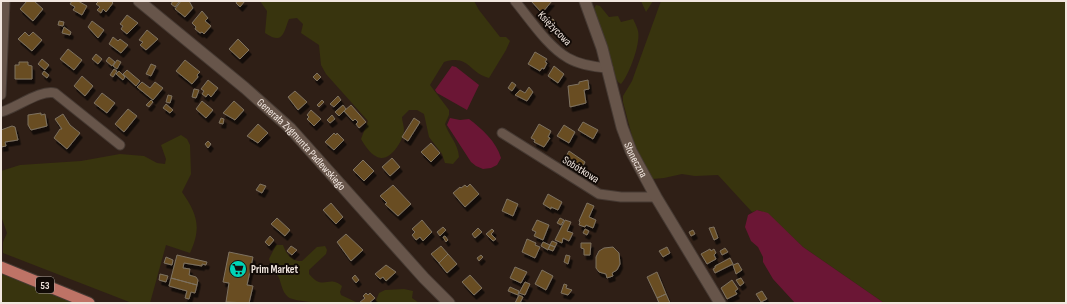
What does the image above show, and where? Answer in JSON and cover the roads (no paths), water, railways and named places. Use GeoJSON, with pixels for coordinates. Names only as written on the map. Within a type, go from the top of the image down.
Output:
{"type":"FeatureCollection","features":[{"type":"Feature","properties":{"kind":"main road","name":"53"},"geometry":{"type":"LineString","coordinates":[[1,267],[89,303]]}},
{"type":"Feature","properties":{"kind":"street"},"geometry":{"type":"LineString","coordinates":[[1,95],[5,1]]}},
{"type":"Feature","properties":{"kind":"street","name":"Generała Zygmunta Padlewskiego"},"geometry":{"type":"LineString","coordinates":[[139,1],[245,88],[285,124],[334,176],[424,278],[449,303]]}},
{"type":"Feature","properties":{"kind":"street","name":"Księżycowa"},"geometry":{"type":"LineString","coordinates":[[515,1],[547,41],[568,58],[591,66],[608,68]]}},
{"type":"Feature","properties":{"kind":"street","name":"Słoneczna"},"geometry":{"type":"LineString","coordinates":[[585,1],[608,68],[622,127],[631,151],[656,197],[720,303]]}},
{"type":"Feature","properties":{"kind":"street"},"geometry":{"type":"LineString","coordinates":[[1,112],[13,109],[42,94],[55,93],[120,145]]}},
{"type":"Feature","properties":{"kind":"street","name":"Sobótkowa"},"geometry":{"type":"LineString","coordinates":[[502,133],[599,194],[621,197],[656,197]]}},
{"type":"Feature","properties":{"kind":"place","name":"Prim Market"},"geometry":{"type":"Point","coordinates":[238,269]}}]}
